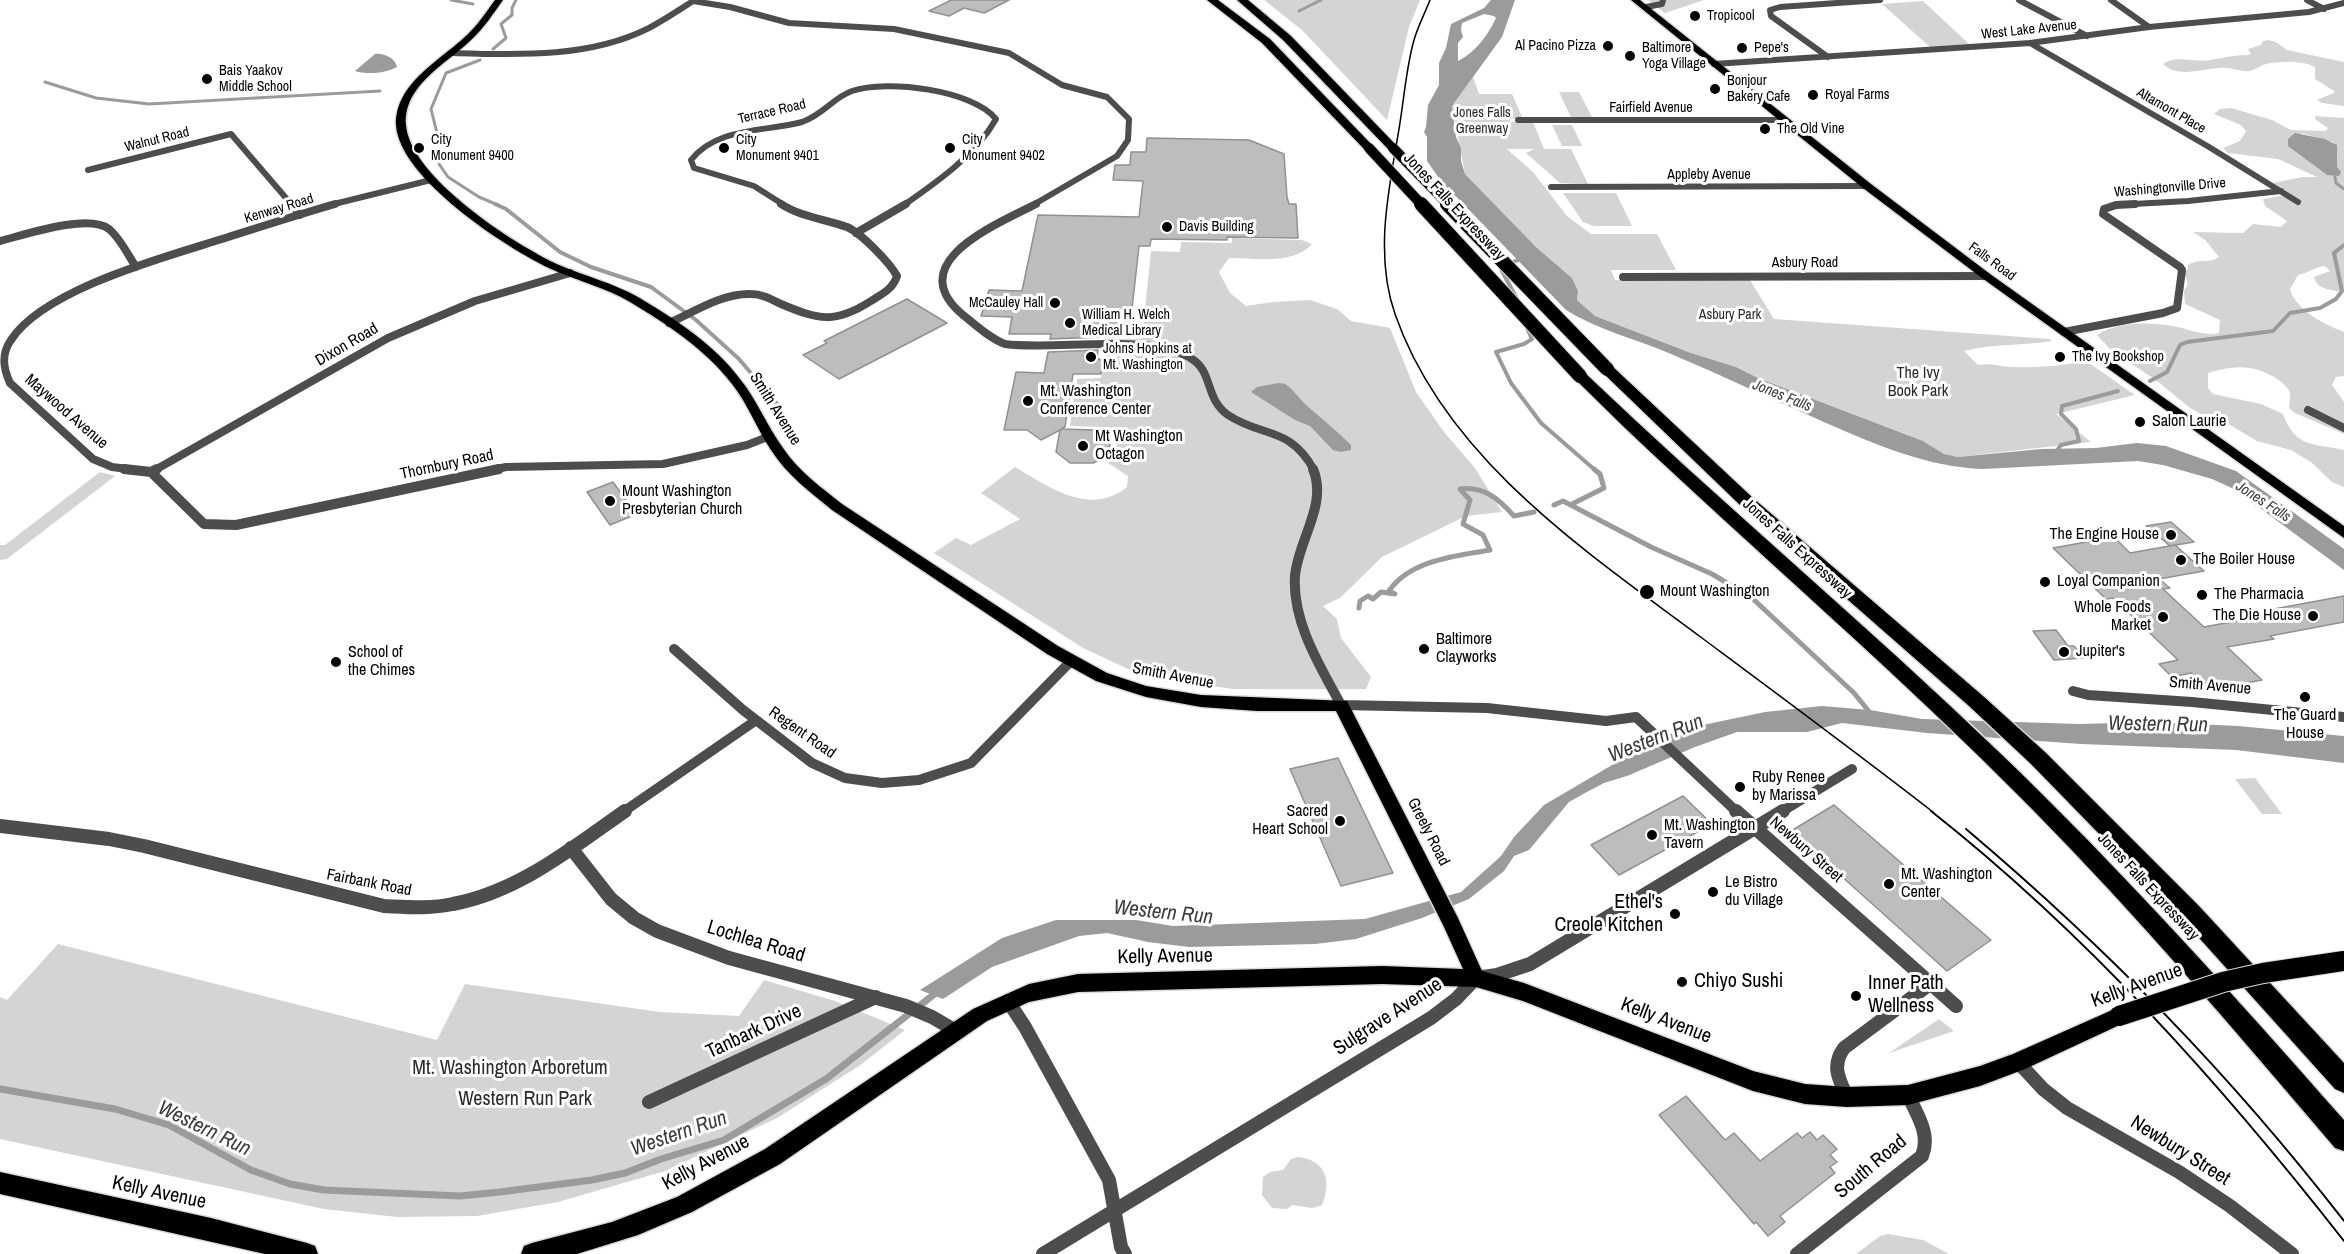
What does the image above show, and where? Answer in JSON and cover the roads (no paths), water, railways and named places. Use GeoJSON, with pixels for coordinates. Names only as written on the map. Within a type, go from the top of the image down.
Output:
{"type":"FeatureCollection","features":[{"type":"Feature","properties":{"kind":"highway","name":"Jones Falls Expressway"},"geometry":{"type":"LineString","coordinates":[[1212,0],[1266,40],[1580,376],[1721,511],[1992,757],[2152,923],[2344,1139]]}},
{"type":"Feature","properties":{"kind":"highway","name":"Jones Falls Expressway"},"geometry":{"type":"LineString","coordinates":[[1242,0],[1287,38],[1607,369],[1747,502],[1976,701],[2038,758],[2191,913],[2344,1081]]}},
{"type":"Feature","properties":{"kind":"main road","name":"Smith Avenue"},"geometry":{"type":"LineString","coordinates":[[499,0],[480,27],[416,85],[404,104],[401,114],[402,137],[431,180],[459,205],[545,262],[617,290],[669,323],[726,369],[748,397],[782,457],[795,472],[837,507],[1070,662],[1118,683],[1159,695],[1201,702],[1236,705],[1341,705]]}},
{"type":"Feature","properties":{"kind":"main road","name":"Falls Road"},"geometry":{"type":"LineString","coordinates":[[1635,0],[1867,186],[1986,276],[2344,532]]}},
{"type":"Feature","properties":{"kind":"main road","name":"Greely Road"},"geometry":{"type":"LineString","coordinates":[[1341,705],[1433,885],[1476,978]]}},
{"type":"Feature","properties":{"kind":"main road","name":"Kelly Avenue"},"geometry":{"type":"LineString","coordinates":[[532,1254],[580,1243],[640,1224],[717,1187],[802,1137],[956,1031],[1008,1001],[1052,987],[1078,983],[1382,975],[1476,978],[1524,992],[1753,1081],[1805,1094],[1847,1097],[1908,1095],[1980,1076],[2019,1062],[2119,1016],[2223,982],[2264,973],[2344,961]]}},
{"type":"Feature","properties":{"kind":"main road","name":"Kelly Avenue"},"geometry":{"type":"LineString","coordinates":[[0,1183],[211,1229],[307,1254]]}},
{"type":"Feature","properties":{"kind":"street"},"geometry":{"type":"LineString","coordinates":[[1646,8],[1662,4],[1663,0]]}},
{"type":"Feature","properties":{"kind":"street"},"geometry":{"type":"LineString","coordinates":[[1828,57],[1771,16],[1770,10],[1780,7],[1880,0]]}},
{"type":"Feature","properties":{"kind":"street"},"geometry":{"type":"LineString","coordinates":[[2019,0],[2088,36]]}},
{"type":"Feature","properties":{"kind":"street"},"geometry":{"type":"LineString","coordinates":[[2111,0],[2149,27]]}},
{"type":"Feature","properties":{"kind":"street"},"geometry":{"type":"LineString","coordinates":[[2307,0],[2325,9]]}},
{"type":"Feature","properties":{"kind":"street"},"geometry":{"type":"LineString","coordinates":[[453,53],[523,55],[585,48],[624,38],[649,28],[693,1],[730,7],[789,23],[894,30],[992,49],[1022,59],[1062,85],[1107,97],[1129,119],[1130,133],[1125,150],[1105,164],[962,246],[947,263],[942,279],[944,289],[955,308],[1002,344],[1161,348],[1188,356],[1205,370],[1212,399],[1218,407],[1245,423],[1277,433],[1304,453],[1313,465],[1317,477],[1318,494],[1315,512],[1295,570],[1295,592],[1307,635],[1341,705]]}},
{"type":"Feature","properties":{"kind":"street","name":"West Lake Avenue"},"geometry":{"type":"LineString","coordinates":[[1714,64],[2030,43],[2149,27],[2325,9],[2344,3]]}},
{"type":"Feature","properties":{"kind":"street","name":"Altamont Place"},"geometry":{"type":"LineString","coordinates":[[2030,43],[2209,147],[2298,202]]}},
{"type":"Feature","properties":{"kind":"street","name":"Terrace Road"},"geometry":{"type":"LineString","coordinates":[[669,323],[728,298],[747,294],[765,297],[820,319],[847,316],[892,287],[897,276],[892,266],[856,233],[839,224],[792,211],[754,186],[694,168],[690,160],[698,151],[734,135],[806,120],[821,114],[846,93],[865,87],[889,86],[948,94],[971,99],[989,108],[996,119],[994,125],[968,154],[898,210],[856,233]]}},
{"type":"Feature","properties":{"kind":"street","name":"Fairfield Avenue"},"geometry":{"type":"LineString","coordinates":[[1518,120],[1784,120]]}},
{"type":"Feature","properties":{"kind":"street","name":"Walnut Road"},"geometry":{"type":"LineString","coordinates":[[88,170],[231,134],[300,215]]}},
{"type":"Feature","properties":{"kind":"street","name":"Kenway Road"},"geometry":{"type":"LineString","coordinates":[[136,267],[377,192],[431,180]]}},
{"type":"Feature","properties":{"kind":"street","name":"Appleby Avenue"},"geometry":{"type":"LineString","coordinates":[[1551,187],[1867,186]]}},
{"type":"Feature","properties":{"kind":"street","name":"Washingtonville Drive"},"geometry":{"type":"LineString","coordinates":[[2064,332],[2163,313],[2177,308],[2179,304],[2182,270],[2180,267],[2103,214],[2104,209],[2116,205],[2188,201],[2280,191]]}},
{"type":"Feature","properties":{"kind":"street"},"geometry":{"type":"LineString","coordinates":[[0,241],[76,225],[100,225],[108,228],[136,267]]}},
{"type":"Feature","properties":{"kind":"street","name":"Maywood Avenue"},"geometry":{"type":"LineString","coordinates":[[136,267],[69,296],[29,321],[8,344],[2,357],[3,370],[10,383],[93,459],[112,467],[152,472]]}},
{"type":"Feature","properties":{"kind":"street","name":"Dixon Road"},"geometry":{"type":"LineString","coordinates":[[152,472],[394,335],[475,301],[570,273]]}},
{"type":"Feature","properties":{"kind":"street","name":"Asbury Road"},"geometry":{"type":"LineString","coordinates":[[1623,277],[1986,276]]}},
{"type":"Feature","properties":{"kind":"street"},"geometry":{"type":"LineString","coordinates":[[2308,410],[2344,428]]}},
{"type":"Feature","properties":{"kind":"street","name":"Thornbury Road"},"geometry":{"type":"LineString","coordinates":[[152,472],[204,524],[236,525],[506,467],[663,464],[747,445],[770,436]]}},
{"type":"Feature","properties":{"kind":"street","name":"Regent Road"},"geometry":{"type":"LineString","coordinates":[[674,649],[755,721],[826,772],[848,779],[903,782],[951,773],[971,763],[1070,662]]}},
{"type":"Feature","properties":{"kind":"street","name":"Smith Avenue"},"geometry":{"type":"LineString","coordinates":[[2073,692],[2344,717]]}},
{"type":"Feature","properties":{"kind":"street","name":"Smith Avenue"},"geometry":{"type":"LineString","coordinates":[[1341,705],[1487,708],[1606,721],[1635,717]]}},
{"type":"Feature","properties":{"kind":"street","name":"Newbury Street"},"geometry":{"type":"LineString","coordinates":[[1635,717],[1754,828],[1956,1006]]}},
{"type":"Feature","properties":{"kind":"street","name":"Fairbank Road"},"geometry":{"type":"LineString","coordinates":[[0,826],[109,839],[384,906],[436,909],[494,893],[516,883],[571,848],[755,721]]}},
{"type":"Feature","properties":{"kind":"street"},"geometry":{"type":"LineString","coordinates":[[1476,978],[1497,975],[1530,964],[1852,769]]}},
{"type":"Feature","properties":{"kind":"street","name":"Lochlea Road"},"geometry":{"type":"LineString","coordinates":[[571,848],[593,881],[627,913],[643,924],[683,942],[743,963],[893,1001],[932,1016],[956,1031]]}},
{"type":"Feature","properties":{"kind":"street","name":"Sulgrave Avenue"},"geometry":{"type":"LineString","coordinates":[[1043,1254],[1431,1018],[1456,999],[1476,978]]}},
{"type":"Feature","properties":{"kind":"street"},"geometry":{"type":"LineString","coordinates":[[1847,1097],[1835,1068],[1836,1057],[1844,1048],[1930,984]]}},
{"type":"Feature","properties":{"kind":"street","name":"Tanbark Drive"},"geometry":{"type":"LineString","coordinates":[[649,1102],[876,997]]}},
{"type":"Feature","properties":{"kind":"street"},"geometry":{"type":"LineString","coordinates":[[1008,1001],[1025,1027],[1109,1180],[1121,1247],[1125,1254]]}},
{"type":"Feature","properties":{"kind":"street","name":"Newbury Street"},"geometry":{"type":"LineString","coordinates":[[2019,1062],[2043,1089],[2067,1108],[2179,1172],[2230,1206],[2292,1254]]}},
{"type":"Feature","properties":{"kind":"street","name":"South Road"},"geometry":{"type":"LineString","coordinates":[[1797,1254],[1922,1156],[1927,1147],[1925,1135],[1908,1095]]}},
{"type":"Feature","properties":{"kind":"water","name":"Jones Falls"},"geometry":{"type":"Polygon","coordinates":[[[1491,0],[1515,0],[1502,37],[1452,106],[1456,137],[1461,148],[1461,161],[1465,174],[1537,248],[1572,278],[1578,291],[1577,300],[1595,316],[1691,353],[1736,367],[1758,378],[1923,441],[1944,454],[1958,457],[2137,443],[2166,446],[2236,471],[2344,549],[2344,570],[2234,489],[2212,479],[2163,465],[2138,461],[1983,469],[1922,459],[1883,447],[1671,354],[1604,329],[1566,310],[1441,181],[1427,161],[1427,137],[1424,132],[1428,105],[1439,85],[1439,63],[1446,48],[1451,24],[1484,8],[1491,0]],[[1484,14],[1462,23],[1463,37],[1458,43],[1458,61],[1470,53],[1485,37],[1496,18],[1484,14]]]}},
{"type":"Feature","properties":{"kind":"water"},"geometry":{"type":"Polygon","coordinates":[[[375,54],[389,57],[397,67],[377,73],[355,71],[375,54]]]}},
{"type":"Feature","properties":{"kind":"water"},"geometry":{"type":"Polygon","coordinates":[[[2295,133],[2325,139],[2337,145],[2337,167],[2341,172],[2339,176],[2327,175],[2288,146],[2288,139],[2295,133]]]}},
{"type":"Feature","properties":{"kind":"water"},"geometry":{"type":"Polygon","coordinates":[[[1286,384],[1351,445],[1351,450],[1341,452],[1333,450],[1310,426],[1295,420],[1251,392],[1257,387],[1286,384]]]}},
{"type":"Feature","properties":{"kind":"water","name":"Western Run"},"geometry":{"type":"Polygon","coordinates":[[[1822,706],[1870,710],[1922,719],[2079,724],[2152,722],[2238,726],[2344,736],[2344,763],[2236,750],[2081,744],[1927,733],[1842,723],[1807,732],[1737,732],[1604,783],[1585,793],[1569,802],[1529,850],[1514,856],[1504,871],[1469,899],[1422,918],[1356,939],[1315,944],[1189,947],[1148,942],[1107,933],[1079,936],[992,967],[943,999],[920,990],[1002,938],[1056,920],[1136,920],[1173,926],[1365,919],[1461,892],[1501,856],[1514,837],[1544,805],[1641,748],[1679,730],[1765,712],[1822,706]]]}},
{"type":"Feature","properties":{"kind":"waterway"},"geometry":{"type":"LineString","coordinates":[[451,0],[473,4]]}},
{"type":"Feature","properties":{"kind":"waterway"},"geometry":{"type":"LineString","coordinates":[[493,49],[506,38],[501,24],[512,15],[512,8],[516,0]]}},
{"type":"Feature","properties":{"kind":"waterway"},"geometry":{"type":"LineString","coordinates":[[1299,11],[1321,0]]}},
{"type":"Feature","properties":{"kind":"waterway"},"geometry":{"type":"LineString","coordinates":[[480,60],[446,73],[431,109],[440,145],[439,164],[448,177],[479,197],[498,205]]}},
{"type":"Feature","properties":{"kind":"waterway"},"geometry":{"type":"LineString","coordinates":[[45,82],[96,98],[149,104],[380,91]]}},
{"type":"Feature","properties":{"kind":"waterway"},"geometry":{"type":"LineString","coordinates":[[2335,177],[2336,183],[2344,189]]}},
{"type":"Feature","properties":{"kind":"waterway"},"geometry":{"type":"LineString","coordinates":[[495,204],[506,209],[560,252],[591,267],[651,287],[696,320],[739,359],[778,405]]}},
{"type":"Feature","properties":{"kind":"waterway"},"geometry":{"type":"LineString","coordinates":[[2150,381],[2167,372],[2180,345],[2187,342],[2273,331],[2290,313],[2320,308],[2336,299],[2342,291],[2334,253],[2344,245]]}},
{"type":"Feature","properties":{"kind":"waterway"},"geometry":{"type":"LineString","coordinates":[[1518,301],[1500,267],[1521,259]]}},
{"type":"Feature","properties":{"kind":"waterway"},"geometry":{"type":"LineString","coordinates":[[1525,324],[1532,339],[1524,344],[1496,352],[1511,383],[1541,423],[1595,470]]}},
{"type":"Feature","properties":{"kind":"waterway"},"geometry":{"type":"LineString","coordinates":[[2060,453],[2058,449],[2061,445],[2079,441],[2076,429],[2061,414],[2062,406],[2118,391]]}},
{"type":"Feature","properties":{"kind":"waterway"},"geometry":{"type":"LineString","coordinates":[[1572,504],[1604,488],[1600,474],[1594,469]]}},
{"type":"Feature","properties":{"kind":"waterway"},"geometry":{"type":"LineString","coordinates":[[1359,608],[1360,601],[1368,596],[1373,599],[1381,592],[1395,594],[1389,591],[1409,572],[1421,566],[1449,557],[1490,550],[1483,535],[1463,524],[1470,500],[1460,489],[1484,492],[1503,504],[1514,516],[1534,512]]}},
{"type":"Feature","properties":{"kind":"waterway"},"geometry":{"type":"LineString","coordinates":[[1554,505],[1563,501],[1651,547],[1712,574],[1752,598],[1854,693],[1871,714]]}},
{"type":"Feature","properties":{"kind":"waterway","name":"Western Run"},"geometry":{"type":"LineString","coordinates":[[0,1089],[115,1109],[169,1125],[251,1170],[290,1184],[324,1190],[460,1196],[500,1192],[592,1180],[625,1173],[661,1159],[724,1140],[826,1079],[937,992]]}},
{"type":"Feature","properties":{"kind":"tram line"},"geometry":{"type":"LineString","coordinates":[[1430,0],[1416,35],[1409,62],[1388,198],[1384,245],[1385,268],[1395,314],[1418,366],[1448,413],[1483,457],[1523,497],[1612,571],[1933,812]]}},
{"type":"Feature","properties":{"kind":"tram line"},"geometry":{"type":"LineString","coordinates":[[1931,811],[2044,908],[2150,1014],[2250,1125],[2344,1241]]}},
{"type":"Feature","properties":{"kind":"tram line"},"geometry":{"type":"LineString","coordinates":[[1966,829],[2069,920],[2166,1015],[2257,1115],[2344,1221]]}},
{"type":"Feature","properties":{"kind":"place","name":"Tropicool"},"geometry":{"type":"Point","coordinates":[1695,16]}},
{"type":"Feature","properties":{"kind":"place","name":"Al Pacino Pizza"},"geometry":{"type":"Point","coordinates":[1608,46]}},
{"type":"Feature","properties":{"kind":"place","name":"Pepe's"},"geometry":{"type":"Point","coordinates":[1742,48]}},
{"type":"Feature","properties":{"kind":"place","name":"Baltimore Yoga Village"},"geometry":{"type":"Point","coordinates":[1630,56]}},
{"type":"Feature","properties":{"kind":"place","name":"Bais Yaakov Middle School"},"geometry":{"type":"Point","coordinates":[207,79]}},
{"type":"Feature","properties":{"kind":"place","name":"Bonjour Bakery Cafe"},"geometry":{"type":"Point","coordinates":[1715,89]}},
{"type":"Feature","properties":{"kind":"place","name":"Royal Farms"},"geometry":{"type":"Point","coordinates":[1813,95]}},
{"type":"Feature","properties":{"kind":"place","name":"The Old Vine"},"geometry":{"type":"Point","coordinates":[1765,129]}},
{"type":"Feature","properties":{"kind":"place","name":"City Monument 9400"},"geometry":{"type":"Point","coordinates":[419,148]}},
{"type":"Feature","properties":{"kind":"place","name":"City Monument 9401"},"geometry":{"type":"Point","coordinates":[724,148]}},
{"type":"Feature","properties":{"kind":"place","name":"City Monument 9402"},"geometry":{"type":"Point","coordinates":[950,148]}},
{"type":"Feature","properties":{"kind":"place","name":"Davis Building"},"geometry":{"type":"Point","coordinates":[1167,227]}},
{"type":"Feature","properties":{"kind":"place","name":"McCauley Hall"},"geometry":{"type":"Point","coordinates":[1055,303]}},
{"type":"Feature","properties":{"kind":"place","name":"William H. Welch Medical Library"},"geometry":{"type":"Point","coordinates":[1070,323]}},
{"type":"Feature","properties":{"kind":"place","name":"Johns Hopkins at Mt. Washington"},"geometry":{"type":"Point","coordinates":[1091,357]}},
{"type":"Feature","properties":{"kind":"place","name":"The Ivy Bookshop"},"geometry":{"type":"Point","coordinates":[2060,357]}},
{"type":"Feature","properties":{"kind":"place","name":"Mt. Washington Conference Center"},"geometry":{"type":"Point","coordinates":[1028,401]}},
{"type":"Feature","properties":{"kind":"place","name":"Salon Laurie"},"geometry":{"type":"Point","coordinates":[2140,422]}},
{"type":"Feature","properties":{"kind":"place","name":"Mt Washington Octagon"},"geometry":{"type":"Point","coordinates":[1083,446]}},
{"type":"Feature","properties":{"kind":"place","name":"Mount Washington Presbyterian Church"},"geometry":{"type":"Point","coordinates":[610,501]}},
{"type":"Feature","properties":{"kind":"place","name":"The Engine House"},"geometry":{"type":"Point","coordinates":[2171,535]}},
{"type":"Feature","properties":{"kind":"place","name":"The Boiler House"},"geometry":{"type":"Point","coordinates":[2181,560]}},
{"type":"Feature","properties":{"kind":"place","name":"Loyal Companion"},"geometry":{"type":"Point","coordinates":[2045,582]}},
{"type":"Feature","properties":{"kind":"place","name":"Mount Washington"},"geometry":{"type":"Point","coordinates":[1647,592]}},
{"type":"Feature","properties":{"kind":"place","name":"The Pharmacia"},"geometry":{"type":"Point","coordinates":[2202,595]}},
{"type":"Feature","properties":{"kind":"place","name":"The Die House"},"geometry":{"type":"Point","coordinates":[2313,616]}},
{"type":"Feature","properties":{"kind":"place","name":"Whole Foods Market"},"geometry":{"type":"Point","coordinates":[2163,617]}},
{"type":"Feature","properties":{"kind":"place","name":"Baltimore Clayworks"},"geometry":{"type":"Point","coordinates":[1424,649]}},
{"type":"Feature","properties":{"kind":"place","name":"Jupiter's"},"geometry":{"type":"Point","coordinates":[2064,652]}},
{"type":"Feature","properties":{"kind":"place","name":"School of the Chimes"},"geometry":{"type":"Point","coordinates":[336,662]}},
{"type":"Feature","properties":{"kind":"place","name":"The Guard House"},"geometry":{"type":"Point","coordinates":[2305,697]}},
{"type":"Feature","properties":{"kind":"place","name":"Ruby Renee by Marissa"},"geometry":{"type":"Point","coordinates":[1740,787]}},
{"type":"Feature","properties":{"kind":"place","name":"Sacred Heart School"},"geometry":{"type":"Point","coordinates":[1340,821]}},
{"type":"Feature","properties":{"kind":"place","name":"Mt. Washington Tavern"},"geometry":{"type":"Point","coordinates":[1652,835]}},
{"type":"Feature","properties":{"kind":"place","name":"Mt. Washington Center"},"geometry":{"type":"Point","coordinates":[1889,884]}},
{"type":"Feature","properties":{"kind":"place","name":"Le Bistro du Village"},"geometry":{"type":"Point","coordinates":[1713,892]}},
{"type":"Feature","properties":{"kind":"place","name":"Ethel's Creole Kitchen"},"geometry":{"type":"Point","coordinates":[1675,914]}},
{"type":"Feature","properties":{"kind":"place","name":"Chiyo Sushi"},"geometry":{"type":"Point","coordinates":[1682,982]}},
{"type":"Feature","properties":{"kind":"place","name":"Inner Path Wellness"},"geometry":{"type":"Point","coordinates":[1856,996]}},
{"type":"Feature","properties":{"kind":"park label","name":"Jones Falls Greenway"},"geometry":{"type":"Point","coordinates":[1482,122]}},
{"type":"Feature","properties":{"kind":"park label","name":"Asbury Park"},"geometry":{"type":"Point","coordinates":[1730,315]}},
{"type":"Feature","properties":{"kind":"park label","name":"The Ivy Book Park"},"geometry":{"type":"Point","coordinates":[1918,383]}},
{"type":"Feature","properties":{"kind":"park label","name":"Mt. Washington Arboretum"},"geometry":{"type":"Point","coordinates":[510,1069]}},
{"type":"Feature","properties":{"kind":"park label","name":"Western Run Park"},"geometry":{"type":"Point","coordinates":[525,1100]}}]}
